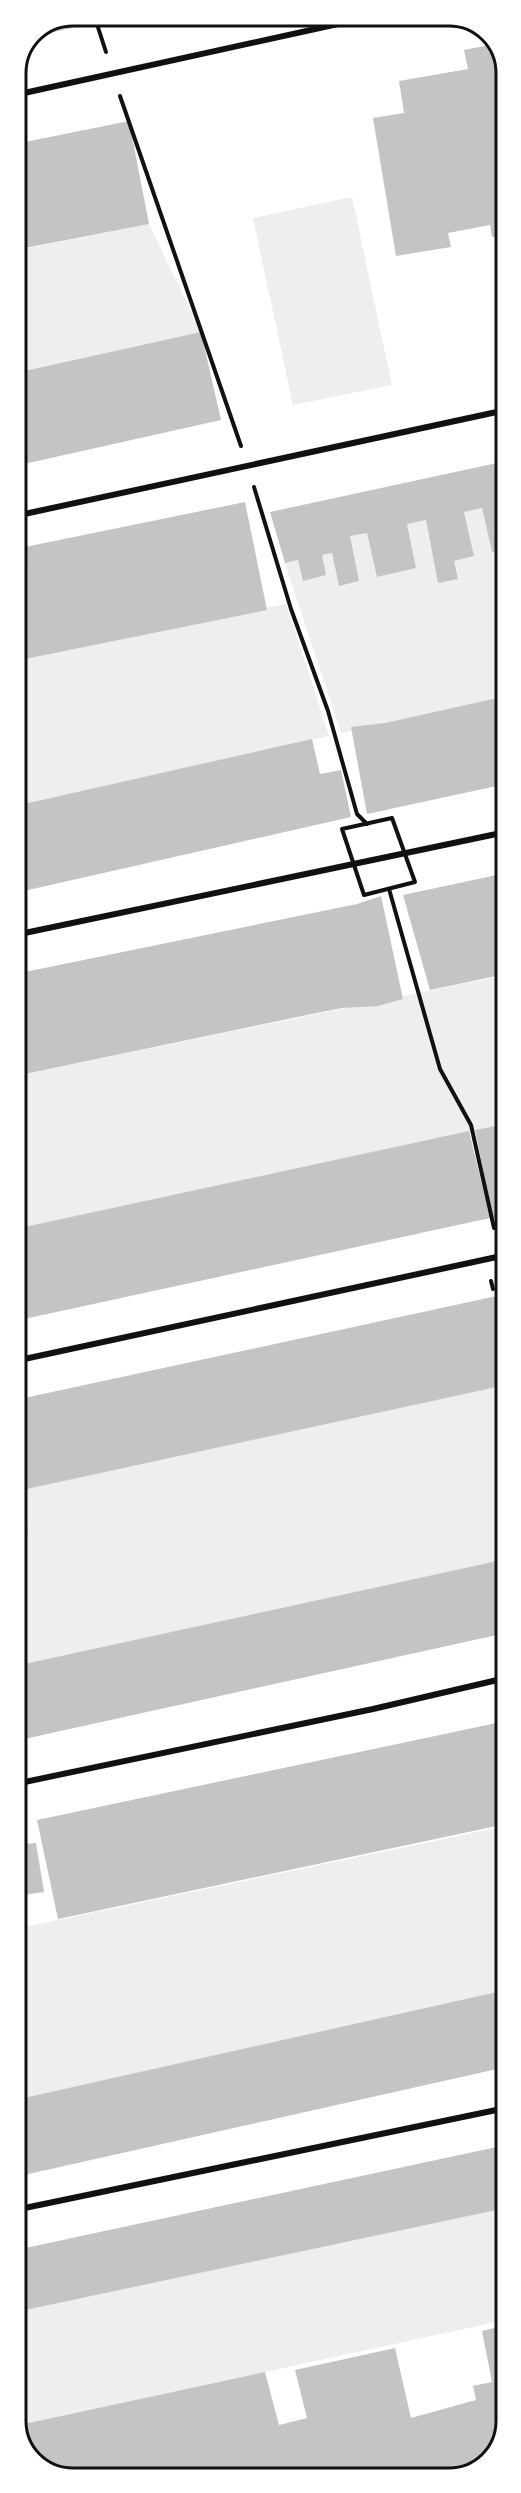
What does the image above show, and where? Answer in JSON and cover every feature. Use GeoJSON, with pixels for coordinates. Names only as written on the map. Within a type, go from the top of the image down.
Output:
{"type":"FeatureCollection","features":[{"type":"Feature","properties":{"kind":"street"},"geometry":{"type":"LineString","coordinates":[[25,93],[331,26]]}},
{"type":"Feature","properties":{"kind":"street"},"geometry":{"type":"LineString","coordinates":[[25,514],[495,412]]}},
{"type":"Feature","properties":{"kind":"street"},"geometry":{"type":"LineString","coordinates":[[25,933],[495,834]]}},
{"type":"Feature","properties":{"kind":"street"},"geometry":{"type":"LineString","coordinates":[[26,1359],[496,1257]]}},
{"type":"Feature","properties":{"kind":"street"},"geometry":{"type":"LineString","coordinates":[[26,1782],[373,1709],[496,1680]]}},
{"type":"Feature","properties":{"kind":"street"},"geometry":{"type":"LineString","coordinates":[[26,2208],[496,2110]]}},
{"type":"Feature","properties":{"kind":"path"},"geometry":{"type":"LineString","coordinates":[[97,25],[240,442]]}},
{"type":"Feature","properties":{"kind":"path"},"geometry":{"type":"LineString","coordinates":[[254,486],[291,609],[328,711],[357,814],[367,824]]}},
{"type":"Feature","properties":{"kind":"path"},"geometry":{"type":"LineString","coordinates":[[389,889],[440,1069],[471,1125],[494,1228]]}},
{"type":"Feature","properties":{"kind":"shaded area"},"geometry":{"type":"Polygon","coordinates":[[[352,197],[392,385],[293,405],[253,218],[352,197]]]}},
{"type":"Feature","properties":{"kind":"shaded area"},"geometry":{"type":"Polygon","coordinates":[[[149,224],[201,332],[25,371],[25,249],[149,224]]]}},
{"type":"Feature","properties":{"kind":"shaded area"},"geometry":{"type":"Polygon","coordinates":[[[482,508],[492,552],[495,551],[495,698],[341,733],[285,563],[298,560],[304,580],[325,575],[322,555],[332,553],[339,585],[358,581],[350,536],[367,533],[377,577],[416,568],[407,524],[426,520],[438,582],[454,561],[474,556],[464,512],[482,508]]]}},
{"type":"Feature","properties":{"kind":"shaded area"},"geometry":{"type":"Polygon","coordinates":[[[286,604],[329,736],[25,804],[25,658],[286,604]]]}},
{"type":"Feature","properties":{"kind":"shaded area"},"geometry":{"type":"Polygon","coordinates":[[[495,977],[495,1126],[25,1227],[25,1074],[495,977]]]}},
{"type":"Feature","properties":{"kind":"shaded area"},"geometry":{"type":"Polygon","coordinates":[[[496,1387],[496,1561],[26,1664],[27,1489],[496,1387]]]}},
{"type":"Feature","properties":{"kind":"shaded area"},"geometry":{"type":"Polygon","coordinates":[[[496,1828],[496,1998],[26,2099],[26,1927],[496,1828]]]}},
{"type":"Feature","properties":{"kind":"shaded area"},"geometry":{"type":"Polygon","coordinates":[[[496,2210],[496,2322],[26,2424],[26,2310],[496,2210]]]}},
{"type":"Feature","properties":{"kind":"building"},"geometry":{"type":"Polygon","coordinates":[[[86,25],[45,34],[63,26],[86,25]]]}},
{"type":"Feature","properties":{"kind":"building"},"geometry":{"type":"Polygon","coordinates":[[[487,46],[495,66],[495,237],[492,237],[490,225],[448,233],[451,247],[396,256],[373,118],[404,113],[399,81],[468,69],[464,50],[487,46]]]}},
{"type":"Feature","properties":{"kind":"building"},"geometry":{"type":"Polygon","coordinates":[[[129,121],[149,224],[25,248],[25,142],[129,121]]]}},
{"type":"Feature","properties":{"kind":"building"},"geometry":{"type":"Polygon","coordinates":[[[201,332],[221,420],[25,464],[25,371],[201,332]]]}},
{"type":"Feature","properties":{"kind":"building"},"geometry":{"type":"Polygon","coordinates":[[[495,463],[495,551],[492,552],[482,508],[464,512],[474,556],[454,561],[458,579],[438,583],[426,520],[407,524],[416,568],[377,577],[367,533],[350,536],[359,581],[339,586],[332,553],[322,555],[326,575],[303,581],[298,560],[285,563],[270,512],[495,463]]]}},
{"type":"Feature","properties":{"kind":"building"},"geometry":{"type":"Polygon","coordinates":[[[245,502],[267,610],[25,659],[25,547],[245,502]]]}},
{"type":"Feature","properties":{"kind":"building"},"geometry":{"type":"Polygon","coordinates":[[[495,698],[495,786],[367,814],[351,727],[385,723],[495,698]]]}},
{"type":"Feature","properties":{"kind":"building"},"geometry":{"type":"Polygon","coordinates":[[[312,739],[320,774],[341,770],[351,817],[25,891],[25,804],[312,739]]]}},
{"type":"Feature","properties":{"kind":"building"},"geometry":{"type":"Polygon","coordinates":[[[495,875],[495,976],[430,990],[403,895],[495,875]]]}},
{"type":"Feature","properties":{"kind":"building"},"geometry":{"type":"Polygon","coordinates":[[[381,896],[403,999],[378,1006],[342,1008],[25,1074],[25,972],[357,904],[381,896]]]}},
{"type":"Feature","properties":{"kind":"building"},"geometry":{"type":"Polygon","coordinates":[[[495,1126],[495,1217],[493,1218],[475,1130],[495,1126]]]}},
{"type":"Feature","properties":{"kind":"building"},"geometry":{"type":"Polygon","coordinates":[[[469,1131],[490,1218],[26,1319],[25,1227],[469,1131]]]}},
{"type":"Feature","properties":{"kind":"building"},"geometry":{"type":"Polygon","coordinates":[[[496,1296],[496,1387],[27,1489],[26,1398],[496,1296]]]}},
{"type":"Feature","properties":{"kind":"building"},"geometry":{"type":"Polygon","coordinates":[[[496,1561],[496,1635],[26,1739],[26,1664],[496,1561]]]}},
{"type":"Feature","properties":{"kind":"building"},"geometry":{"type":"Polygon","coordinates":[[[496,1723],[496,1826],[58,1919],[37,1820],[496,1723]]]}},
{"type":"Feature","properties":{"kind":"building"},"geometry":{"type":"Polygon","coordinates":[[[36,1843],[44,1892],[26,1895],[26,1844],[36,1843]]]}},
{"type":"Feature","properties":{"kind":"building"},"geometry":{"type":"Polygon","coordinates":[[[496,1992],[496,2069],[26,2175],[26,2098],[496,1992]]]}},
{"type":"Feature","properties":{"kind":"building"},"geometry":{"type":"Polygon","coordinates":[[[496,2147],[496,2210],[26,2310],[26,2248],[496,2147]]]}},
{"type":"Feature","properties":{"kind":"building"},"geometry":{"type":"Polygon","coordinates":[[[496,2328],[495,2430],[484,2451],[477,2458],[461,2466],[69,2467],[52,2463],[39,2454],[30,2441],[26,2427],[26,2424],[265,2372],[279,2425],[307,2418],[295,2370],[395,2348],[411,2418],[476,2400],[473,2386],[492,2382],[482,2331],[496,2328]]]}}]}
